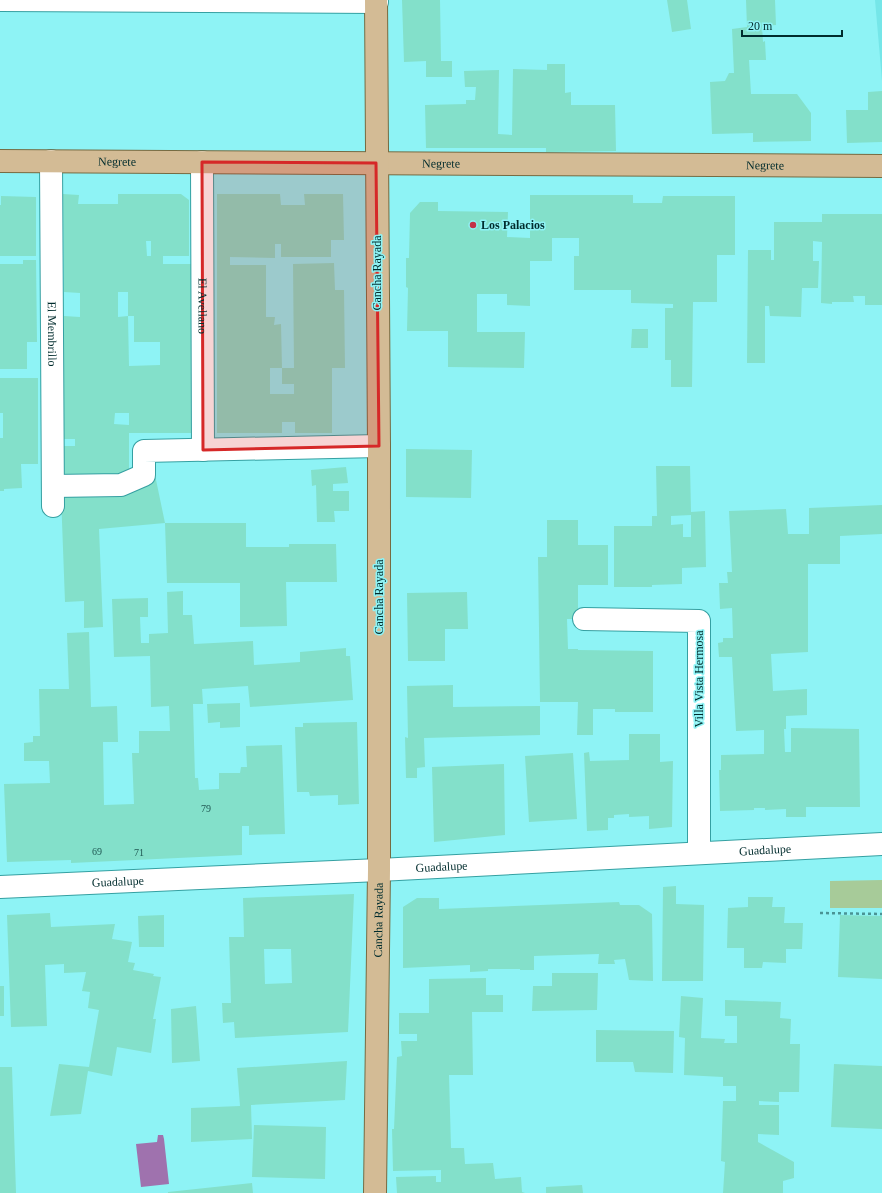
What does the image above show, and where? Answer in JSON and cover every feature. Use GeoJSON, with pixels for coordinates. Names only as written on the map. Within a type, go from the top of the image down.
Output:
{"type":"FeatureCollection","features":[{"type":"Feature","properties":{"kind":"main road","name":"Cancha Rayada"},"geometry":{"type":"LineString","coordinates":[[375,1193],[379,870],[379,446],[376,1]]}},
{"type":"Feature","properties":{"kind":"main road","name":"Negrete"},"geometry":{"type":"LineString","coordinates":[[0,161],[882,166]]}},
{"type":"Feature","properties":{"kind":"street"},"geometry":{"type":"LineString","coordinates":[[0,0],[376,1]]}},
{"type":"Feature","properties":{"kind":"street","name":"El Membrillo"},"geometry":{"type":"LineString","coordinates":[[51,161],[53,496],[120,485],[144,475],[144,450],[203,450]]}},
{"type":"Feature","properties":{"kind":"street","name":"El Avellano"},"geometry":{"type":"LineString","coordinates":[[202,162],[203,450]]}},
{"type":"Feature","properties":{"kind":"street"},"geometry":{"type":"LineString","coordinates":[[203,450],[379,446]]}},
{"type":"Feature","properties":{"kind":"street","name":"Villa Vista Hermosa"},"geometry":{"type":"LineString","coordinates":[[584,619],[699,621],[699,853]]}},
{"type":"Feature","properties":{"kind":"street","name":"Guadalupe"},"geometry":{"type":"LineString","coordinates":[[0,887],[379,870],[882,844]]}},
{"type":"Feature","properties":{"kind":"path"},"geometry":{"type":"LineString","coordinates":[[820,913],[882,914]]}},
{"type":"Feature","properties":{"kind":"highlighted area"},"geometry":{"type":"Polygon","coordinates":[[[202,162],[376,163],[379,446],[203,450],[202,162]]]}},
{"type":"Feature","properties":{"kind":"shaded area"},"geometry":{"type":"Polygon","coordinates":[[[875,0],[882,0],[882,81],[881,69],[875,0]]]}},
{"type":"Feature","properties":{"kind":"shaded area"},"geometry":{"type":"Polygon","coordinates":[[[158,1135],[163,1135],[164,1139],[169,1184],[141,1187],[136,1144],[157,1142],[158,1135]]]}},
{"type":"Feature","properties":{"kind":"green space"},"geometry":{"type":"Polygon","coordinates":[[[882,880],[882,908],[830,908],[830,881],[882,880]]]}},
{"type":"Feature","properties":{"kind":"building"},"geometry":{"type":"Polygon","coordinates":[[[402,0],[440,0],[441,61],[452,61],[452,77],[426,77],[426,61],[404,62],[402,0]]]}},
{"type":"Feature","properties":{"kind":"building"},"geometry":{"type":"Polygon","coordinates":[[[667,0],[687,0],[691,29],[672,32],[667,0]]]}},
{"type":"Feature","properties":{"kind":"building"},"geometry":{"type":"Polygon","coordinates":[[[746,0],[775,0],[776,25],[762,26],[763,42],[765,41],[766,60],[749,60],[751,94],[797,94],[811,113],[811,141],[753,142],[753,133],[712,134],[710,82],[725,81],[729,73],[734,73],[732,29],[747,27],[746,0]]]}},
{"type":"Feature","properties":{"kind":"building"},"geometry":{"type":"Polygon","coordinates":[[[547,64],[565,64],[565,93],[571,92],[571,105],[615,105],[616,151],[546,152],[546,148],[426,148],[425,105],[466,104],[466,100],[475,100],[476,87],[465,87],[464,71],[499,70],[498,134],[512,135],[513,69],[547,70],[547,64]]]}},
{"type":"Feature","properties":{"kind":"building"},"geometry":{"type":"Polygon","coordinates":[[[882,91],[882,142],[847,143],[846,110],[868,110],[868,92],[882,91]]]}},
{"type":"Feature","properties":{"kind":"building"},"geometry":{"type":"Polygon","coordinates":[[[63,194],[79,195],[78,204],[118,204],[118,194],[181,194],[189,200],[189,256],[163,256],[163,264],[192,264],[192,343],[195,342],[195,366],[191,365],[191,433],[129,433],[129,477],[64,477],[64,446],[75,446],[75,439],[64,439],[64,316],[80,317],[80,293],[64,292],[63,194]],[[146,241],[147,256],[151,256],[151,241],[146,241]],[[118,292],[118,317],[128,316],[128,292],[118,292]],[[128,316],[129,366],[160,365],[160,342],[134,342],[134,316],[128,316]],[[115,413],[114,424],[129,425],[129,413],[115,413]]]}},
{"type":"Feature","properties":{"kind":"building"},"geometry":{"type":"Polygon","coordinates":[[[217,194],[280,194],[281,205],[305,205],[304,194],[343,194],[344,240],[331,240],[331,257],[281,257],[281,244],[275,244],[275,258],[230,257],[230,265],[266,265],[266,317],[275,317],[274,325],[281,324],[282,368],[294,368],[293,264],[334,263],[335,290],[344,290],[345,368],[332,368],[332,433],[295,433],[295,422],[282,422],[282,433],[217,433],[217,194]],[[270,368],[270,394],[294,394],[294,384],[282,384],[282,368],[270,368]]]}},
{"type":"Feature","properties":{"kind":"building"},"geometry":{"type":"Polygon","coordinates":[[[530,195],[633,195],[633,203],[662,203],[663,196],[735,196],[735,255],[717,255],[717,302],[693,302],[692,387],[671,387],[671,360],[665,360],[665,308],[673,308],[673,304],[631,303],[631,290],[574,290],[574,256],[579,256],[579,238],[552,238],[552,261],[530,261],[530,306],[507,305],[507,294],[477,294],[477,332],[525,332],[524,368],[448,367],[448,331],[407,331],[408,288],[406,287],[406,258],[409,258],[410,213],[420,202],[438,202],[438,211],[508,212],[507,237],[530,238],[530,195]]]}},
{"type":"Feature","properties":{"kind":"building"},"geometry":{"type":"Polygon","coordinates":[[[1,196],[36,197],[36,256],[0,256],[1,196]]]}},
{"type":"Feature","properties":{"kind":"building"},"geometry":{"type":"Polygon","coordinates":[[[822,214],[882,214],[882,305],[865,305],[865,296],[853,296],[854,302],[832,302],[832,304],[821,303],[822,242],[813,241],[813,261],[819,261],[818,288],[802,288],[801,317],[770,316],[769,306],[765,306],[765,363],[747,363],[748,250],[771,250],[771,260],[774,260],[774,222],[822,222],[822,214]]]}},
{"type":"Feature","properties":{"kind":"building"},"geometry":{"type":"Polygon","coordinates":[[[23,260],[36,260],[37,342],[27,342],[27,369],[0,369],[0,264],[23,264],[23,260]]]}},
{"type":"Feature","properties":{"kind":"building"},"geometry":{"type":"Polygon","coordinates":[[[632,329],[648,329],[648,348],[631,348],[632,329]]]}},
{"type":"Feature","properties":{"kind":"building"},"geometry":{"type":"Polygon","coordinates":[[[0,378],[38,378],[38,464],[21,464],[22,488],[4,489],[4,491],[0,491],[0,438],[3,438],[3,413],[0,413],[0,378]]]}},
{"type":"Feature","properties":{"kind":"building"},"geometry":{"type":"Polygon","coordinates":[[[406,449],[472,450],[471,498],[406,497],[406,449]]]}},
{"type":"Feature","properties":{"kind":"building"},"geometry":{"type":"Polygon","coordinates":[[[656,466],[690,466],[691,512],[705,511],[706,567],[682,568],[682,584],[652,585],[652,587],[614,587],[614,526],[652,526],[652,516],[657,516],[656,466]],[[691,515],[671,516],[671,525],[683,524],[683,537],[691,537],[691,515]]]}},
{"type":"Feature","properties":{"kind":"building"},"geometry":{"type":"Polygon","coordinates":[[[346,467],[348,483],[333,484],[333,491],[349,491],[349,511],[334,511],[335,522],[317,522],[316,485],[312,486],[311,470],[346,467]]]}},
{"type":"Feature","properties":{"kind":"building"},"geometry":{"type":"Polygon","coordinates":[[[155,475],[165,523],[99,529],[103,627],[84,628],[84,601],[65,602],[61,495],[114,491],[155,475]]]}},
{"type":"Feature","properties":{"kind":"building"},"geometry":{"type":"Polygon","coordinates":[[[882,505],[882,534],[840,536],[840,564],[808,564],[808,652],[771,654],[773,691],[807,689],[807,715],[786,716],[786,729],[784,729],[785,752],[791,752],[791,728],[859,729],[860,807],[806,807],[806,817],[786,817],[786,809],[765,810],[765,808],[754,808],[754,810],[720,811],[719,770],[721,770],[721,755],[764,754],[764,730],[736,731],[732,657],[719,657],[718,643],[723,642],[723,638],[733,638],[732,608],[720,609],[719,583],[728,583],[727,572],[732,572],[729,511],[786,509],[788,534],[809,534],[809,508],[882,505]]]}},
{"type":"Feature","properties":{"kind":"building"},"geometry":{"type":"Polygon","coordinates":[[[547,520],[578,520],[578,545],[608,545],[608,585],[578,585],[578,619],[567,619],[568,649],[653,651],[653,712],[615,712],[615,709],[593,709],[593,735],[577,735],[578,702],[540,702],[538,557],[547,557],[547,520]]]}},
{"type":"Feature","properties":{"kind":"building"},"geometry":{"type":"Polygon","coordinates":[[[165,523],[246,523],[246,547],[289,547],[289,544],[336,544],[337,582],[286,582],[287,626],[240,627],[240,583],[167,583],[165,523]]]}},
{"type":"Feature","properties":{"kind":"building"},"geometry":{"type":"Polygon","coordinates":[[[183,591],[183,615],[192,615],[194,644],[253,641],[254,665],[300,662],[300,652],[346,648],[346,656],[350,656],[353,700],[250,707],[248,686],[202,689],[203,704],[193,704],[195,778],[198,778],[199,790],[219,789],[219,773],[240,773],[241,767],[247,767],[246,746],[282,745],[285,834],[249,835],[249,826],[242,826],[242,855],[71,863],[71,860],[7,862],[4,784],[50,783],[49,761],[24,761],[24,743],[33,742],[33,736],[40,736],[39,689],[69,689],[67,633],[89,632],[91,707],[117,706],[118,742],[103,742],[104,805],[134,804],[132,753],[139,753],[139,731],[170,731],[169,706],[151,707],[150,656],[114,657],[112,599],[148,598],[148,617],[140,617],[141,643],[149,643],[149,634],[168,633],[167,592],[183,591]]]}},
{"type":"Feature","properties":{"kind":"building"},"geometry":{"type":"Polygon","coordinates":[[[467,592],[468,629],[445,629],[445,661],[408,661],[407,593],[467,592]]]}},
{"type":"Feature","properties":{"kind":"building"},"geometry":{"type":"Polygon","coordinates":[[[453,685],[453,707],[540,706],[540,735],[424,738],[425,767],[417,768],[417,778],[406,778],[405,737],[408,738],[407,686],[453,685]]]}},
{"type":"Feature","properties":{"kind":"building"},"geometry":{"type":"Polygon","coordinates":[[[240,703],[240,727],[220,728],[220,722],[208,723],[207,704],[240,703]]]}},
{"type":"Feature","properties":{"kind":"building"},"geometry":{"type":"Polygon","coordinates":[[[357,722],[359,804],[338,805],[338,795],[310,796],[309,792],[297,792],[295,727],[303,727],[303,723],[357,722]]]}},
{"type":"Feature","properties":{"kind":"building"},"geometry":{"type":"Polygon","coordinates":[[[629,734],[660,734],[660,762],[673,761],[672,827],[649,829],[649,816],[629,817],[629,814],[614,815],[614,818],[608,818],[608,830],[587,831],[584,753],[589,752],[590,761],[629,760],[629,734]]]}},
{"type":"Feature","properties":{"kind":"building"},"geometry":{"type":"Polygon","coordinates":[[[573,753],[577,819],[529,822],[525,756],[573,753]]]}},
{"type":"Feature","properties":{"kind":"building"},"geometry":{"type":"Polygon","coordinates":[[[504,764],[505,835],[434,842],[432,767],[504,764]]]}},
{"type":"Feature","properties":{"kind":"building"},"geometry":{"type":"Polygon","coordinates":[[[676,886],[676,904],[704,905],[703,981],[662,981],[663,887],[676,886]]]}},
{"type":"Feature","properties":{"kind":"building"},"geometry":{"type":"Polygon","coordinates":[[[354,894],[348,1032],[235,1038],[234,1022],[223,1023],[222,1003],[231,1003],[229,937],[244,937],[243,898],[354,894]],[[264,949],[265,984],[292,983],[291,949],[264,949]]]}},
{"type":"Feature","properties":{"kind":"building"},"geometry":{"type":"Polygon","coordinates":[[[748,897],[773,897],[772,907],[785,907],[784,923],[803,923],[802,949],[786,949],[786,963],[763,962],[762,968],[744,968],[744,948],[727,948],[728,908],[748,907],[748,897]]]}},
{"type":"Feature","properties":{"kind":"building"},"geometry":{"type":"Polygon","coordinates":[[[417,898],[439,898],[439,909],[619,902],[620,905],[639,905],[652,914],[653,981],[629,980],[625,959],[614,960],[615,964],[598,964],[599,954],[534,956],[534,970],[488,969],[488,971],[470,972],[470,965],[403,968],[403,907],[417,898]]]}},
{"type":"Feature","properties":{"kind":"building"},"geometry":{"type":"Polygon","coordinates":[[[50,913],[51,927],[115,924],[112,939],[132,942],[128,962],[135,963],[133,970],[154,974],[153,976],[161,977],[153,1019],[156,1019],[151,1053],[117,1047],[112,1076],[88,1071],[81,1114],[50,1116],[59,1064],[89,1067],[99,1010],[88,1008],[90,992],[82,991],[86,972],[64,973],[64,964],[45,965],[47,1026],[11,1027],[7,915],[50,913]]]}},
{"type":"Feature","properties":{"kind":"building"},"geometry":{"type":"Polygon","coordinates":[[[164,915],[164,947],[139,947],[138,916],[164,915]]]}},
{"type":"Feature","properties":{"kind":"building"},"geometry":{"type":"Polygon","coordinates":[[[840,915],[882,916],[882,979],[838,977],[840,915]]]}},
{"type":"Feature","properties":{"kind":"building"},"geometry":{"type":"Polygon","coordinates":[[[552,973],[598,973],[597,1010],[532,1011],[533,986],[552,986],[552,973]]]}},
{"type":"Feature","properties":{"kind":"building"},"geometry":{"type":"Polygon","coordinates":[[[486,978],[486,995],[503,995],[503,1012],[472,1012],[473,1075],[449,1075],[451,1148],[464,1148],[465,1164],[493,1163],[495,1179],[521,1177],[522,1192],[525,1193],[397,1193],[396,1177],[436,1176],[436,1182],[441,1182],[441,1170],[393,1171],[392,1129],[394,1129],[397,1057],[402,1056],[401,1041],[417,1041],[417,1034],[399,1034],[399,1013],[429,1013],[429,979],[486,978]]]}},
{"type":"Feature","properties":{"kind":"building"},"geometry":{"type":"Polygon","coordinates":[[[0,986],[4,986],[4,1016],[0,1016],[0,986]]]}},
{"type":"Feature","properties":{"kind":"building"},"geometry":{"type":"Polygon","coordinates":[[[681,996],[703,998],[701,1038],[725,1039],[724,1043],[737,1043],[737,1016],[725,1016],[725,1000],[781,1002],[780,1018],[791,1019],[790,1044],[800,1044],[799,1092],[779,1092],[779,1102],[759,1101],[759,1105],[779,1105],[779,1135],[758,1134],[758,1142],[794,1162],[794,1178],[783,1181],[783,1193],[723,1193],[725,1162],[721,1161],[723,1101],[736,1101],[736,1086],[723,1086],[723,1077],[684,1075],[685,1038],[679,1037],[681,996]]]}},
{"type":"Feature","properties":{"kind":"building"},"geometry":{"type":"Polygon","coordinates":[[[196,1006],[200,1061],[172,1063],[171,1009],[196,1006]]]}},
{"type":"Feature","properties":{"kind":"building"},"geometry":{"type":"Polygon","coordinates":[[[596,1030],[674,1031],[673,1073],[635,1072],[633,1062],[596,1062],[596,1030]]]}},
{"type":"Feature","properties":{"kind":"building"},"geometry":{"type":"Polygon","coordinates":[[[347,1061],[345,1100],[251,1105],[252,1139],[191,1142],[191,1108],[240,1106],[237,1068],[347,1061]]]}},
{"type":"Feature","properties":{"kind":"building"},"geometry":{"type":"Polygon","coordinates":[[[834,1064],[882,1066],[882,1129],[831,1127],[834,1064]]]}},
{"type":"Feature","properties":{"kind":"building"},"geometry":{"type":"Polygon","coordinates":[[[0,1067],[12,1067],[16,1193],[0,1193],[0,1067]]]}},
{"type":"Feature","properties":{"kind":"building"},"geometry":{"type":"Polygon","coordinates":[[[254,1125],[326,1127],[325,1179],[252,1177],[254,1125]]]}},
{"type":"Feature","properties":{"kind":"building"},"geometry":{"type":"Polygon","coordinates":[[[252,1183],[253,1193],[168,1193],[168,1192],[252,1183]]]}},
{"type":"Feature","properties":{"kind":"building"},"geometry":{"type":"Polygon","coordinates":[[[582,1185],[583,1193],[546,1193],[546,1187],[582,1185]]]}},
{"type":"Feature","properties":{"kind":"place","name":"Los Palacios"},"geometry":{"type":"Point","coordinates":[473,225]}}]}
